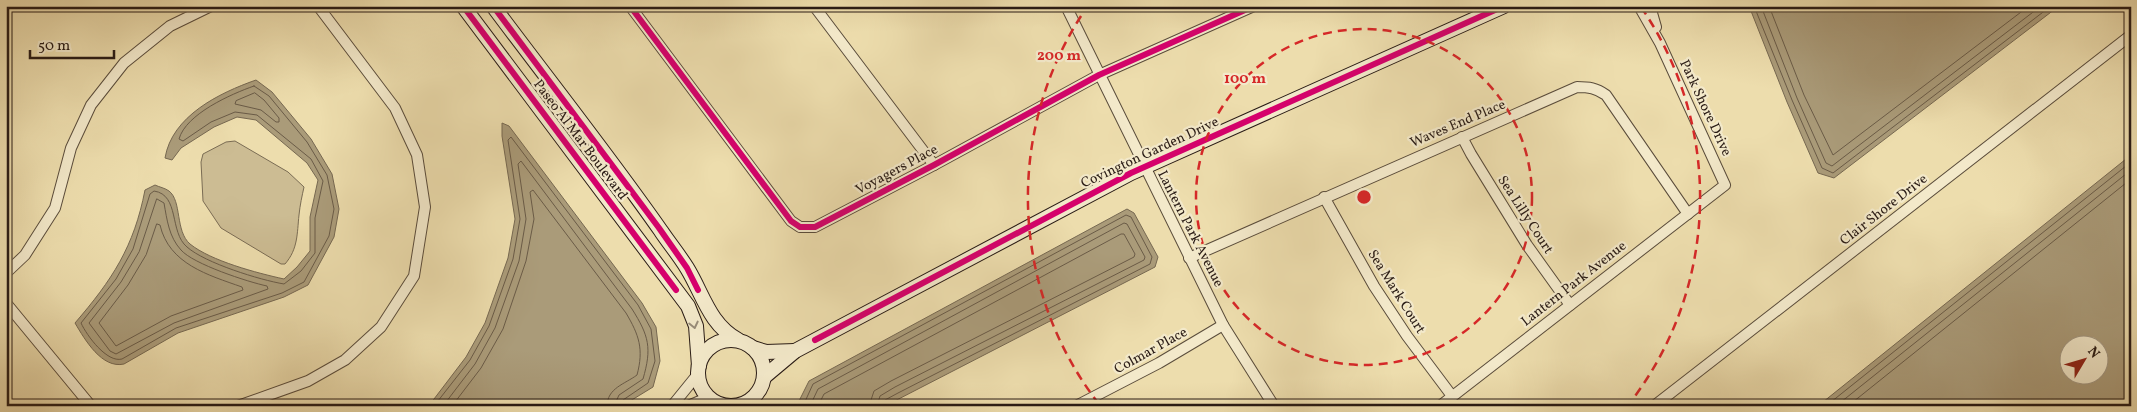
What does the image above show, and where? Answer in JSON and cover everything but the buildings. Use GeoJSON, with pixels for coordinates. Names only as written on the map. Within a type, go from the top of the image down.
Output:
{"type":"FeatureCollection","features":[{"type":"Feature","properties":{"kind":"main road","name":"Paseo Al Mar Boulevard"},"geometry":{"type":"LineString","coordinates":[[463,6],[688,306],[696,326],[699,370]]}},
{"type":"Feature","properties":{"kind":"main road","name":"Paseo Al Mar Boulevard"},"geometry":{"type":"LineString","coordinates":[[493,6],[659,228],[687,268],[706,307],[717,323],[728,335],[738,340]]}},
{"type":"Feature","properties":{"kind":"main road","name":"Covington Garden Drive"},"geometry":{"type":"LineString","coordinates":[[763,380],[795,351],[1144,167],[1504,6]]}},
{"type":"Feature","properties":{"kind":"main road"},"geometry":{"type":"LineString","coordinates":[[762,406],[763,380],[762,361],[753,348],[738,340],[723,341],[713,345],[706,352],[699,370],[704,391],[715,402],[728,405],[744,403],[757,393],[763,380]]}},
{"type":"Feature","properties":{"kind":"main road","name":"Covington Garden Drive"},"geometry":{"type":"LineString","coordinates":[[753,348],[766,352],[795,351]]}},
{"type":"Feature","properties":{"kind":"street"},"geometry":{"type":"LineString","coordinates":[[6,273],[25,256],[55,208],[71,148],[91,105],[124,63],[170,26],[211,6]]}},
{"type":"Feature","properties":{"kind":"street"},"geometry":{"type":"LineString","coordinates":[[238,406],[308,381],[346,360],[381,327],[414,276],[425,207],[418,155],[395,108],[318,6]]}},
{"type":"Feature","properties":{"kind":"street","name":"Voyagers Place"},"geometry":{"type":"LineString","coordinates":[[630,6],[791,221],[800,227],[815,227],[1099,75],[1254,6]]}},
{"type":"Feature","properties":{"kind":"street"},"geometry":{"type":"LineString","coordinates":[[814,6],[934,165]]}},
{"type":"Feature","properties":{"kind":"street","name":"Lantern Park Avenue"},"geometry":{"type":"LineString","coordinates":[[1066,6],[1223,325],[1274,406]]}},
{"type":"Feature","properties":{"kind":"street","name":"Park Shore Drive"},"geometry":{"type":"LineString","coordinates":[[1639,6],[1660,43],[1725,185]]}},
{"type":"Feature","properties":{"kind":"street","name":"Park Shore Drive"},"geometry":{"type":"LineString","coordinates":[[1650,6],[1660,43]]}},
{"type":"Feature","properties":{"kind":"street","name":"Clair Shore Drive"},"geometry":{"type":"LineString","coordinates":[[1654,406],[2131,35]]}},
{"type":"Feature","properties":{"kind":"street","name":"Waves End Place"},"geometry":{"type":"LineString","coordinates":[[1189,258],[1577,87],[1589,86],[1598,89],[1606,95],[1688,214]]}},
{"type":"Feature","properties":{"kind":"street","name":"Sea Lilly Court"},"geometry":{"type":"LineString","coordinates":[[1462,137],[1470,154],[1527,245],[1570,305]]}},
{"type":"Feature","properties":{"kind":"street","name":"Lantern Park Avenue"},"geometry":{"type":"LineString","coordinates":[[1440,406],[1725,185]]}},
{"type":"Feature","properties":{"kind":"street","name":"Sea Mark Court"},"geometry":{"type":"LineString","coordinates":[[1324,197],[1406,336],[1452,396]]}},
{"type":"Feature","properties":{"kind":"street"},"geometry":{"type":"LineString","coordinates":[[6,303],[91,406]]}},
{"type":"Feature","properties":{"kind":"street","name":"Colmar Place"},"geometry":{"type":"LineString","coordinates":[[1076,406],[1093,402],[1223,325]]}},
{"type":"Feature","properties":{"kind":"street"},"geometry":{"type":"LineString","coordinates":[[672,406],[699,370]]}},
{"type":"Feature","properties":{"kind":"street"},"geometry":{"type":"LineString","coordinates":[[688,406],[715,402]]}},
{"type":"Feature","properties":{"kind":"shaded area"},"geometry":{"type":"Polygon","coordinates":[[[235,141],[288,172],[304,187],[296,241],[292,253],[285,264],[281,264],[221,228],[203,201],[201,162],[203,154],[226,142],[235,141]]]}},
{"type":"Feature","properties":{"kind":"water"},"geometry":{"type":"Polygon","coordinates":[[[1749,6],[2059,6],[1834,178],[1818,173],[1787,102],[1749,6]]]}},
{"type":"Feature","properties":{"kind":"water"},"geometry":{"type":"Polygon","coordinates":[[[256,80],[272,92],[311,139],[332,174],[339,209],[334,237],[308,285],[284,297],[178,333],[124,364],[108,362],[101,358],[89,345],[75,323],[100,292],[120,262],[135,229],[145,190],[155,185],[169,191],[176,202],[185,238],[199,250],[222,261],[284,279],[310,251],[310,217],[318,180],[307,163],[256,120],[237,117],[214,127],[181,148],[172,160],[165,158],[169,143],[187,118],[213,99],[256,80]]]}},
{"type":"Feature","properties":{"kind":"water"},"geometry":{"type":"Polygon","coordinates":[[[502,123],[509,126],[642,303],[656,327],[660,361],[653,387],[622,406],[427,406],[466,357],[485,323],[508,258],[515,219],[502,136],[502,123]]]}},
{"type":"Feature","properties":{"kind":"water"},"geometry":{"type":"Polygon","coordinates":[[[2131,155],[2131,406],[1818,406],[2131,155]]]}},
{"type":"Feature","properties":{"kind":"water"},"geometry":{"type":"Polygon","coordinates":[[[1127,209],[1134,213],[1158,257],[1155,267],[885,406],[799,406],[798,403],[809,381],[1127,209]]]}},
{"type":"Feature","properties":{"kind":"cycle path"},"geometry":{"type":"LineString","coordinates":[[463,6],[676,290]]}},
{"type":"Feature","properties":{"kind":"cycle path"},"geometry":{"type":"LineString","coordinates":[[493,6],[659,228],[687,268],[698,290]]}},
{"type":"Feature","properties":{"kind":"cycle path"},"geometry":{"type":"LineString","coordinates":[[630,6],[791,221],[800,227],[815,227],[1099,75],[1254,6]]}},
{"type":"Feature","properties":{"kind":"cycle path"},"geometry":{"type":"LineString","coordinates":[[815,340],[1131,173],[1504,6]]}}]}
